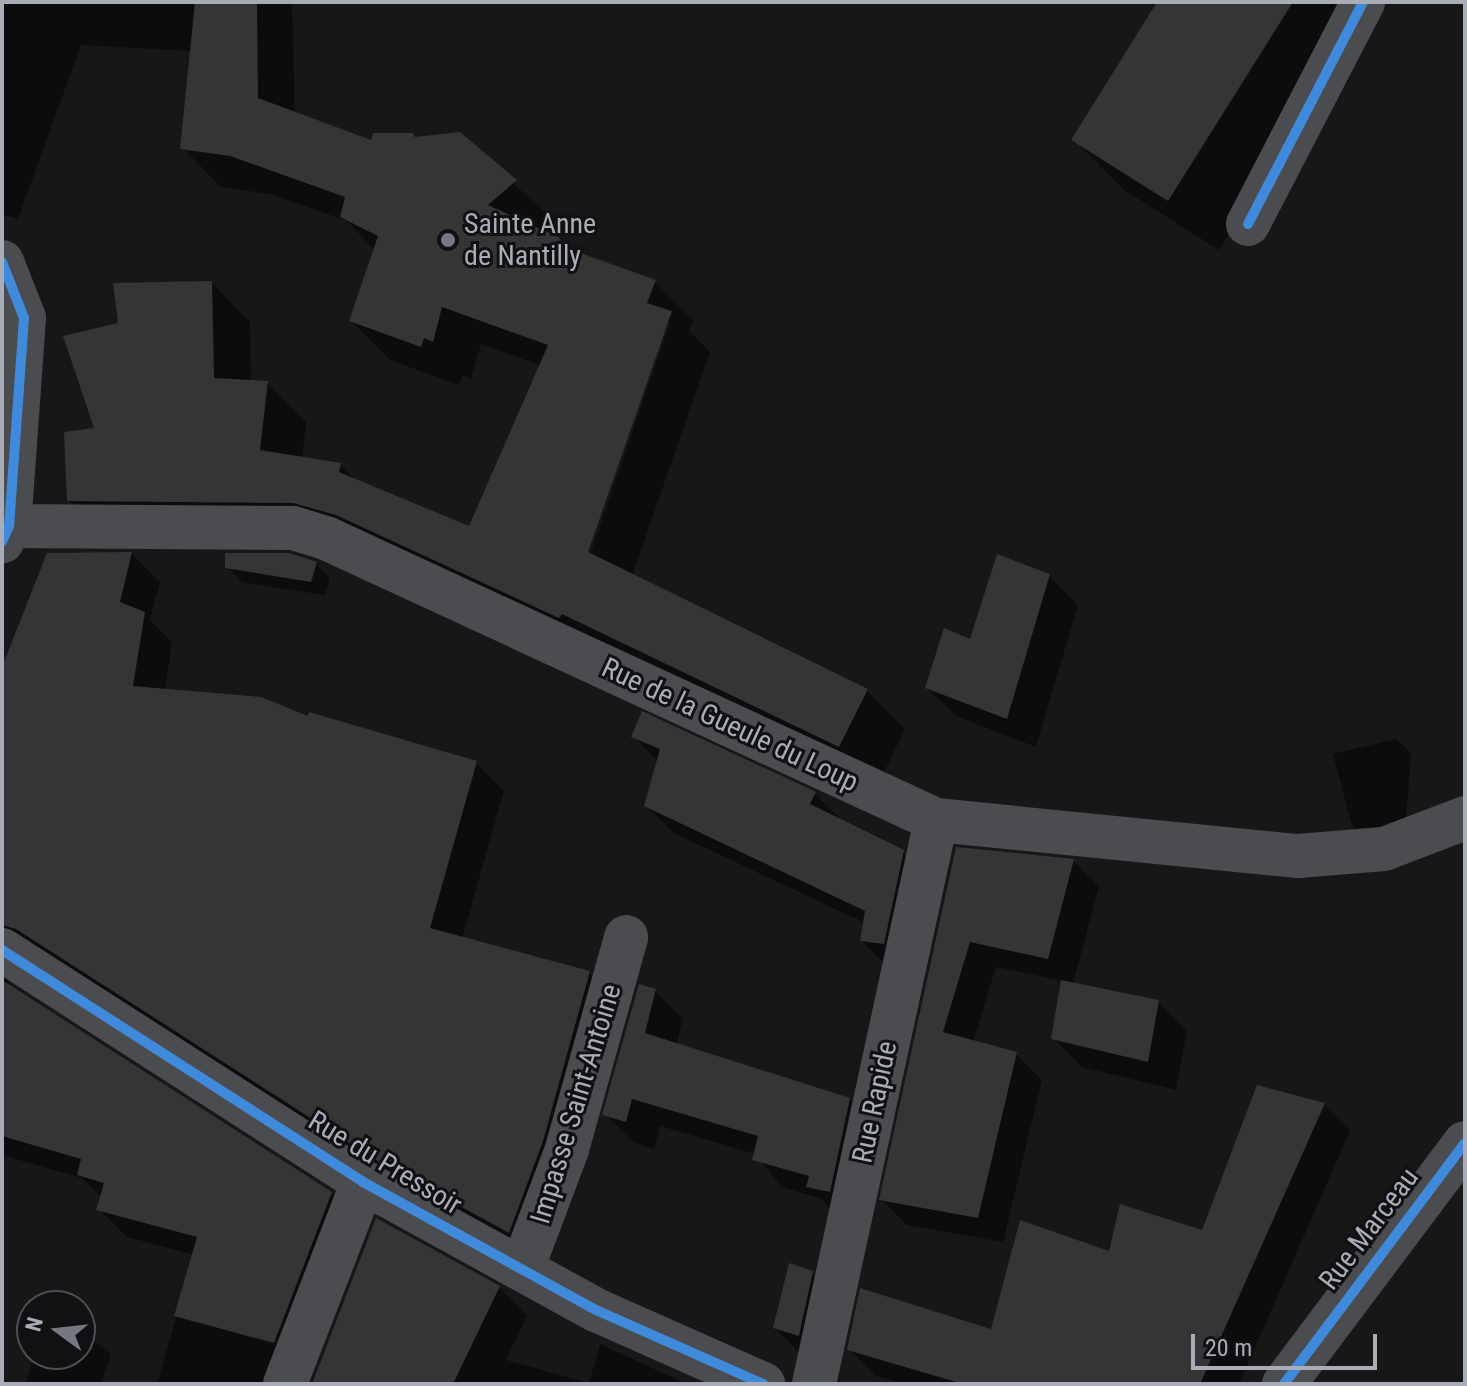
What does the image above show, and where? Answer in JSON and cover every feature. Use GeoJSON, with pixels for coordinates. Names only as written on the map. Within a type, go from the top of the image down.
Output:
{"type":"FeatureCollection","features":[{"type":"Feature","properties":{"kind":"street"},"geometry":{"type":"LineString","coordinates":[[1248,224],[1363,2]]}},
{"type":"Feature","properties":{"kind":"street"},"geometry":{"type":"LineString","coordinates":[[2,262],[24,318],[5,534]]}},
{"type":"Feature","properties":{"kind":"street","name":"Rue de la Gueule du Loup"},"geometry":{"type":"LineString","coordinates":[[5,534],[293,528],[328,539],[936,820],[1298,856],[1384,849],[1465,818]]}},
{"type":"Feature","properties":{"kind":"street","name":"Rue Rapide"},"geometry":{"type":"LineString","coordinates":[[814,1384],[936,820]]}},
{"type":"Feature","properties":{"kind":"street","name":"Impasse Saint-Antoine"},"geometry":{"type":"LineString","coordinates":[[522,1269],[567,1149],[626,937]]}},
{"type":"Feature","properties":{"kind":"street","name":"Rue du Pressoir"},"geometry":{"type":"LineString","coordinates":[[2,950],[363,1182],[596,1310],[763,1384]]}},
{"type":"Feature","properties":{"kind":"street","name":"Rue Marceau"},"geometry":{"type":"LineString","coordinates":[[1284,1384],[1465,1143]]}},
{"type":"Feature","properties":{"kind":"street"},"geometry":{"type":"LineString","coordinates":[[285,1384],[363,1182]]}},
{"type":"Feature","properties":{"kind":"building"},"geometry":{"type":"Polygon","coordinates":[[[195,2],[257,2],[258,98],[371,140],[373,133],[413,133],[415,137],[460,132],[517,180],[488,205],[560,238],[558,245],[656,280],[647,303],[672,311],[588,552],[868,689],[839,747],[562,614],[559,618],[336,515],[293,503],[67,501],[64,432],[94,428],[63,336],[118,323],[113,283],[212,281],[214,378],[268,381],[260,450],[341,463],[339,472],[469,526],[548,345],[442,307],[433,342],[424,338],[421,347],[349,321],[378,236],[340,217],[345,197],[230,156],[180,149],[195,2]]]}},
{"type":"Feature","properties":{"kind":"building"},"geometry":{"type":"Polygon","coordinates":[[[1157,2],[1293,2],[1168,201],[1071,140],[1157,2]]]}},
{"type":"Feature","properties":{"kind":"building"},"geometry":{"type":"Polygon","coordinates":[[[132,552],[120,602],[145,612],[133,686],[261,697],[308,716],[309,712],[477,761],[430,928],[590,971],[543,1141],[509,1233],[376,1160],[16,929],[2,925],[2,667],[47,553],[132,552]]]}},
{"type":"Feature","properties":{"kind":"building"},"geometry":{"type":"Polygon","coordinates":[[[225,553],[289,553],[317,562],[311,582],[225,568],[225,553]]]}},
{"type":"Feature","properties":{"kind":"building"},"geometry":{"type":"Polygon","coordinates":[[[997,554],[1050,574],[1007,719],[925,688],[944,628],[970,639],[997,554]]]}},
{"type":"Feature","properties":{"kind":"building"},"geometry":{"type":"Polygon","coordinates":[[[642,711],[816,792],[810,804],[904,850],[884,944],[860,941],[865,911],[644,806],[660,749],[631,737],[642,711]]]}},
{"type":"Feature","properties":{"kind":"building"},"geometry":{"type":"Polygon","coordinates":[[[956,847],[1074,859],[1048,959],[970,942],[943,1032],[1017,1052],[978,1218],[879,1200],[956,847]]]}},
{"type":"Feature","properties":{"kind":"building"},"geometry":{"type":"Polygon","coordinates":[[[2,980],[332,1192],[274,1343],[174,1316],[197,1237],[96,1210],[104,1183],[77,1175],[81,1159],[2,1136],[2,980]]]}},
{"type":"Feature","properties":{"kind":"building"},"geometry":{"type":"Polygon","coordinates":[[[1061,980],[1159,1000],[1148,1062],[1051,1039],[1061,980]]]}},
{"type":"Feature","properties":{"kind":"building"},"geometry":{"type":"Polygon","coordinates":[[[639,984],[656,989],[645,1033],[850,1098],[830,1192],[806,1187],[809,1176],[752,1160],[758,1136],[632,1099],[626,1122],[602,1115],[639,984]]]}},
{"type":"Feature","properties":{"kind":"building"},"geometry":{"type":"Polygon","coordinates":[[[1257,1085],[1325,1103],[1200,1384],[963,1384],[847,1350],[860,1288],[991,1329],[1020,1220],[1109,1251],[1120,1204],[1202,1230],[1257,1085]]]}},
{"type":"Feature","properties":{"kind":"building"},"geometry":{"type":"Polygon","coordinates":[[[376,1218],[500,1286],[453,1384],[312,1384],[376,1218]]]}},
{"type":"Feature","properties":{"kind":"building"},"geometry":{"type":"Polygon","coordinates":[[[789,1263],[813,1271],[799,1336],[773,1328],[789,1263]]]}},
{"type":"Feature","properties":{"kind":"cycle path"},"geometry":{"type":"LineString","coordinates":[[1248,224],[1363,2]]}},
{"type":"Feature","properties":{"kind":"cycle path"},"geometry":{"type":"LineString","coordinates":[[2,262],[24,318],[9,526],[2,542]]}},
{"type":"Feature","properties":{"kind":"cycle path"},"geometry":{"type":"LineString","coordinates":[[2,950],[363,1182],[596,1310],[763,1384]]}},
{"type":"Feature","properties":{"kind":"cycle path"},"geometry":{"type":"LineString","coordinates":[[1284,1384],[1465,1143]]}},
{"type":"Feature","properties":{"kind":"place","name":"Sainte Anne de Nantilly"},"geometry":{"type":"Point","coordinates":[448,240]}}]}
